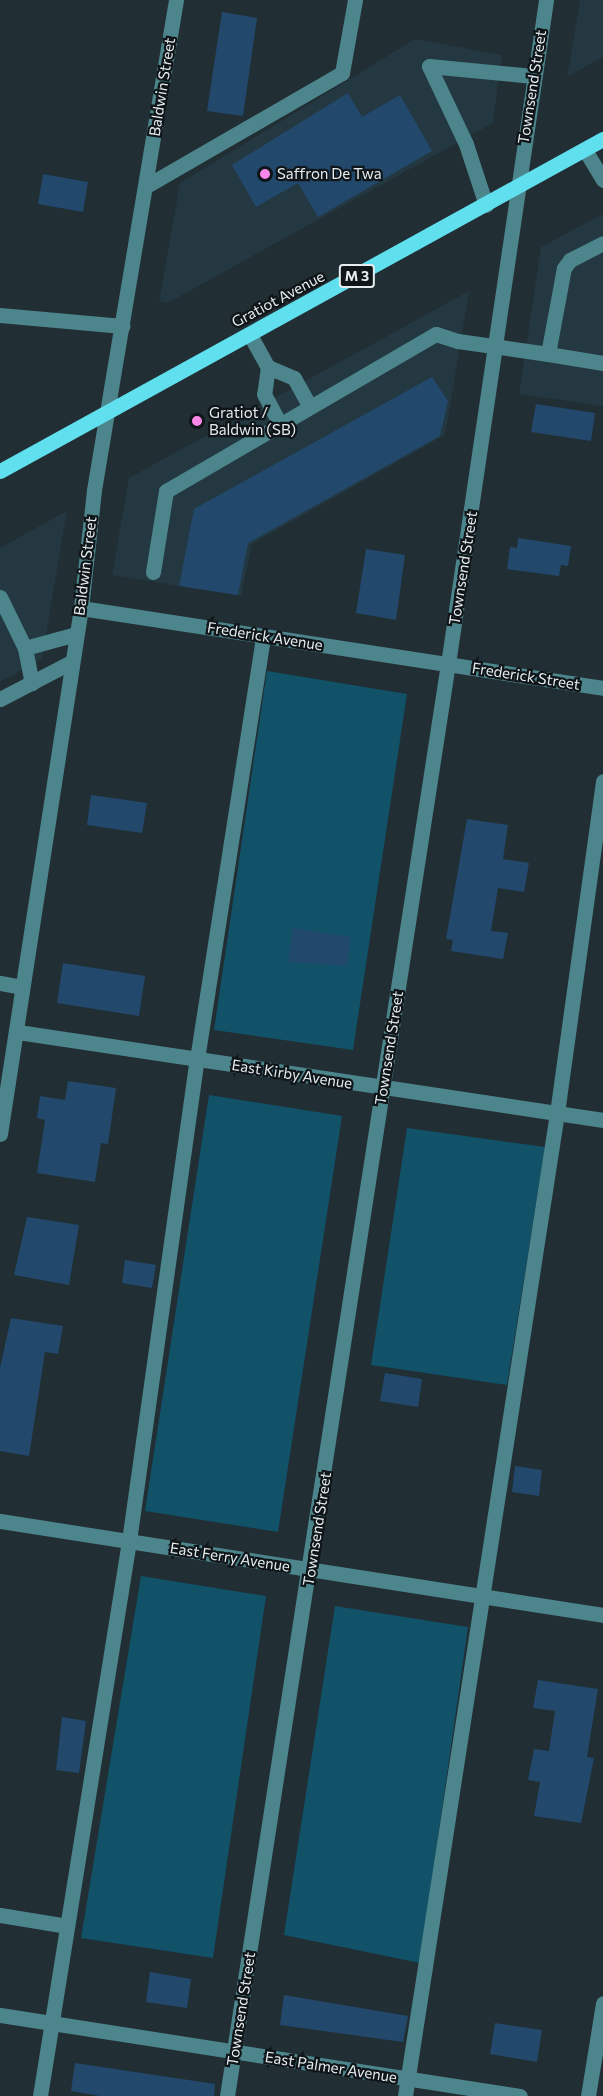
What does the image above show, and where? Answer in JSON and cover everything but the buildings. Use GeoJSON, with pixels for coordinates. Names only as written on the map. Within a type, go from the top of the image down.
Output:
{"type":"FeatureCollection","features":[{"type":"Feature","properties":{"kind":"main road","name":"Gratiot Avenue"},"geometry":{"type":"LineString","coordinates":[[0,471],[603,140]]}},
{"type":"Feature","properties":{"kind":"street","name":"Baldwin Street"},"geometry":{"type":"LineString","coordinates":[[0,1134],[18,1032],[22,987],[81,608],[94,490],[110,411],[176,0]]}},
{"type":"Feature","properties":{"kind":"street"},"geometry":{"type":"LineString","coordinates":[[147,185],[342,73],[355,0]]}},
{"type":"Feature","properties":{"kind":"street","name":"Townsend Street"},"geometry":{"type":"LineString","coordinates":[[227,2096],[311,1569],[496,344],[515,189],[546,0]]}},
{"type":"Feature","properties":{"kind":"street"},"geometry":{"type":"LineString","coordinates":[[486,205],[466,144],[429,66],[533,76]]}},
{"type":"Feature","properties":{"kind":"street"},"geometry":{"type":"LineString","coordinates":[[585,150],[603,180]]}},
{"type":"Feature","properties":{"kind":"street"},"geometry":{"type":"LineString","coordinates":[[548,354],[564,268],[570,260],[603,243]]}},
{"type":"Feature","properties":{"kind":"street"},"geometry":{"type":"LineString","coordinates":[[0,315],[123,326]]}},
{"type":"Feature","properties":{"kind":"street"},"geometry":{"type":"LineString","coordinates":[[153,572],[166,491],[279,422],[436,334],[458,341],[496,344],[603,363]]}},
{"type":"Feature","properties":{"kind":"street"},"geometry":{"type":"LineString","coordinates":[[250,335],[268,367],[294,378],[309,405]]}},
{"type":"Feature","properties":{"kind":"street"},"geometry":{"type":"LineString","coordinates":[[268,367],[264,394],[279,422]]}},
{"type":"Feature","properties":{"kind":"street"},"geometry":{"type":"LineString","coordinates":[[0,597],[25,648],[32,683]]}},
{"type":"Feature","properties":{"kind":"street","name":"Frederick Avenue"},"geometry":{"type":"LineString","coordinates":[[81,608],[448,664]]}},
{"type":"Feature","properties":{"kind":"street"},"geometry":{"type":"LineString","coordinates":[[25,648],[76,634]]}},
{"type":"Feature","properties":{"kind":"street"},"geometry":{"type":"LineString","coordinates":[[40,2096],[129,1541],[197,1059],[263,636]]}},
{"type":"Feature","properties":{"kind":"street"},"geometry":{"type":"LineString","coordinates":[[0,699],[71,662]]}},
{"type":"Feature","properties":{"kind":"street","name":"Frederick Street"},"geometry":{"type":"LineString","coordinates":[[448,664],[603,688]]}},
{"type":"Feature","properties":{"kind":"street"},"geometry":{"type":"LineString","coordinates":[[405,2096],[480,1595],[558,1113],[603,781]]}},
{"type":"Feature","properties":{"kind":"street"},"geometry":{"type":"LineString","coordinates":[[0,984],[22,987]]}},
{"type":"Feature","properties":{"kind":"street","name":"East Kirby Avenue"},"geometry":{"type":"LineString","coordinates":[[18,1032],[603,1120]]}},
{"type":"Feature","properties":{"kind":"street","name":"East Ferry Avenue"},"geometry":{"type":"LineString","coordinates":[[0,1521],[603,1615]]}},
{"type":"Feature","properties":{"kind":"street"},"geometry":{"type":"LineString","coordinates":[[0,1915],[67,1926]]}},
{"type":"Feature","properties":{"kind":"street"},"geometry":{"type":"LineString","coordinates":[[588,2096],[603,2003]]}},
{"type":"Feature","properties":{"kind":"street","name":"East Palmer Avenue"},"geometry":{"type":"LineString","coordinates":[[0,2015],[520,2096]]}},
{"type":"Feature","properties":{"kind":"shaded area"},"geometry":{"type":"Polygon","coordinates":[[[580,0],[603,0],[603,57],[567,77],[580,0]]]}},
{"type":"Feature","properties":{"kind":"shaded area"},"geometry":{"type":"Polygon","coordinates":[[[415,39],[502,55],[493,123],[168,303],[159,301],[180,183],[415,39]]]}},
{"type":"Feature","properties":{"kind":"shaded area"},"geometry":{"type":"Polygon","coordinates":[[[603,214],[603,406],[519,394],[541,247],[603,214]]]}},
{"type":"Feature","properties":{"kind":"shaded area"},"geometry":{"type":"Polygon","coordinates":[[[469,291],[445,435],[252,544],[241,596],[112,575],[129,478],[469,291]]]}},
{"type":"Feature","properties":{"kind":"shaded area"},"geometry":{"type":"Polygon","coordinates":[[[67,511],[42,659],[0,682],[0,548],[67,511]]]}},
{"type":"Feature","properties":{"kind":"shaded area"},"geometry":{"type":"Polygon","coordinates":[[[267,671],[407,694],[353,1050],[214,1030],[267,671]]]}},
{"type":"Feature","properties":{"kind":"shaded area"},"geometry":{"type":"Polygon","coordinates":[[[209,1095],[342,1116],[278,1532],[145,1511],[209,1095]]]}},
{"type":"Feature","properties":{"kind":"shaded area"},"geometry":{"type":"Polygon","coordinates":[[[407,1128],[545,1147],[507,1385],[371,1365],[407,1128]]]}},
{"type":"Feature","properties":{"kind":"shaded area"},"geometry":{"type":"Polygon","coordinates":[[[141,1576],[266,1596],[213,1958],[81,1938],[141,1576]]]}},
{"type":"Feature","properties":{"kind":"shaded area"},"geometry":{"type":"Polygon","coordinates":[[[335,1606],[468,1627],[420,1963],[284,1935],[335,1606]]]}},
{"type":"Feature","properties":{"kind":"place","name":"Saffron De Twa"},"geometry":{"type":"Point","coordinates":[265,174]}},
{"type":"Feature","properties":{"kind":"place","name":"Gratiot / Baldwin (SB)"},"geometry":{"type":"Point","coordinates":[197,421]}}]}
